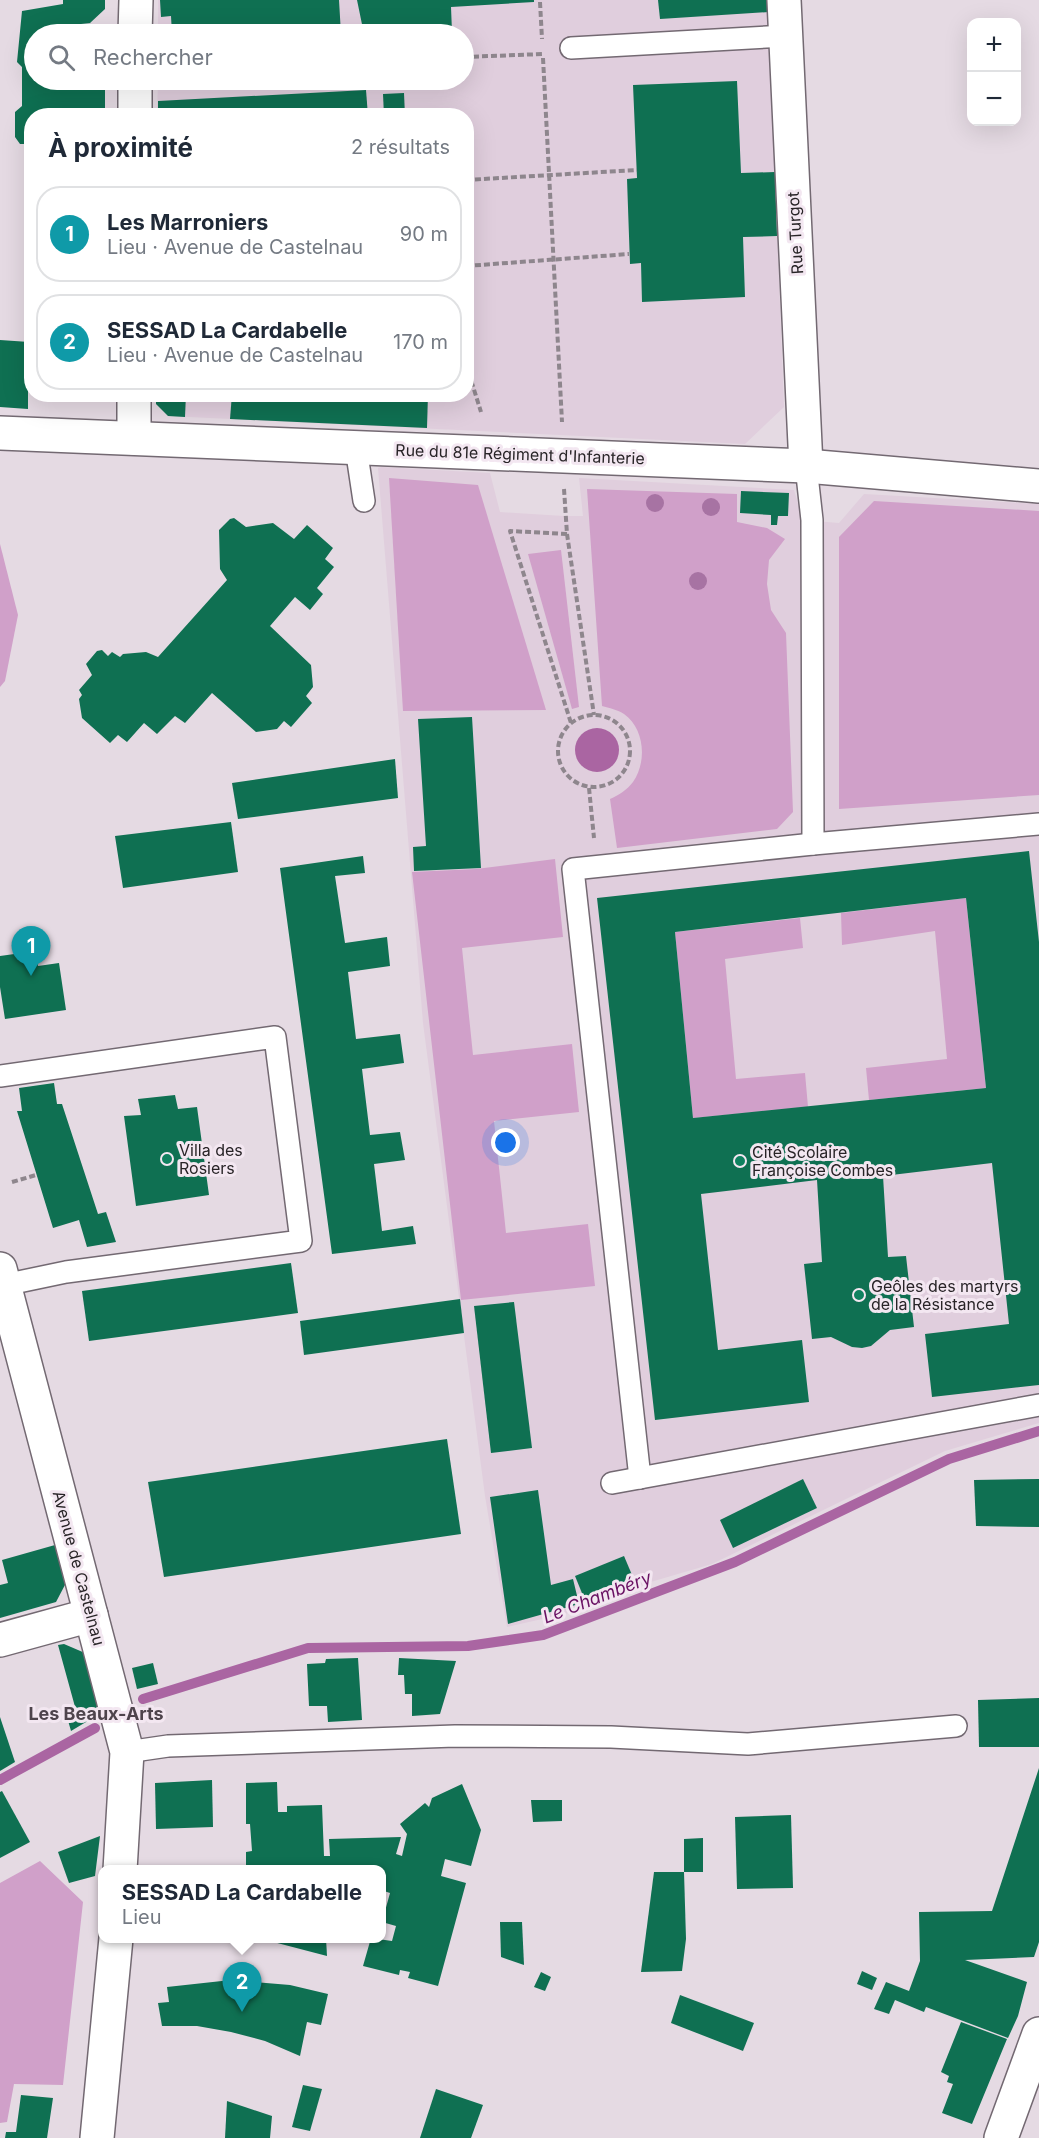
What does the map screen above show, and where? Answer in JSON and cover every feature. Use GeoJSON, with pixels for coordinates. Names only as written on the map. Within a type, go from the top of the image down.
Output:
{"type":"FeatureCollection","features":[{"type":"Feature","properties":{"kind":"street"},"geometry":{"type":"LineString","coordinates":[[135,24],[136,0]]}},
{"type":"Feature","properties":{"kind":"street","name":"Rue Turgot"},"geometry":{"type":"LineString","coordinates":[[784,0],[806,466]]}},
{"type":"Feature","properties":{"kind":"street"},"geometry":{"type":"LineString","coordinates":[[135,90],[135,108]]}},
{"type":"Feature","properties":{"kind":"street"},"geometry":{"type":"LineString","coordinates":[[134,402],[134,438]]}},
{"type":"Feature","properties":{"kind":"street","name":"Rue du 81e Régiment d'Infanterie"},"geometry":{"type":"LineString","coordinates":[[0,433],[806,466],[1039,486]]}},
{"type":"Feature","properties":{"kind":"street","name":"Avenue de Castelnau"},"geometry":{"type":"LineString","coordinates":[[2,1277],[128,1752],[120,1865]]}},
{"type":"Feature","properties":{"kind":"street"},"geometry":{"type":"LineString","coordinates":[[0,1640],[91,1615]]}},
{"type":"Feature","properties":{"kind":"street"},"geometry":{"type":"LineString","coordinates":[[97,2138],[116,1943]]}},
{"type":"Feature","properties":{"kind":"street"},"geometry":{"type":"LineString","coordinates":[[1001,2138],[1039,2034]]}},
{"type":"Feature","properties":{"kind":"lane"},"geometry":{"type":"LineString","coordinates":[[572,48],[786,36]]}},
{"type":"Feature","properties":{"kind":"lane"},"geometry":{"type":"LineString","coordinates":[[356,447],[364,501]]}},
{"type":"Feature","properties":{"kind":"lane"},"geometry":{"type":"LineString","coordinates":[[806,466],[812,520],[813,844]]}},
{"type":"Feature","properties":{"kind":"lane"},"geometry":{"type":"LineString","coordinates":[[640,1478],[573,869],[813,844],[1039,824]]}},
{"type":"Feature","properties":{"kind":"lane"},"geometry":{"type":"LineString","coordinates":[[0,1076],[275,1036],[301,1241],[66,1272],[2,1277]]}},
{"type":"Feature","properties":{"kind":"lane"},"geometry":{"type":"LineString","coordinates":[[612,1483],[1039,1406]]}},
{"type":"Feature","properties":{"kind":"lane"},"geometry":{"type":"LineString","coordinates":[[128,1752],[168,1746],[455,1736],[611,1737],[747,1744],[956,1726]]}},
{"type":"Feature","properties":{"kind":"path"},"geometry":{"type":"LineString","coordinates":[[540,2],[562,423]]}},
{"type":"Feature","properties":{"kind":"path"},"geometry":{"type":"LineString","coordinates":[[474,57],[543,54]]}},
{"type":"Feature","properties":{"kind":"path"},"geometry":{"type":"LineString","coordinates":[[474,179],[548,173],[637,170]]}},
{"type":"Feature","properties":{"kind":"path"},"geometry":{"type":"LineString","coordinates":[[474,265],[629,254]]}},
{"type":"Feature","properties":{"kind":"path"},"geometry":{"type":"LineString","coordinates":[[474,391],[480,412]]}},
{"type":"Feature","properties":{"kind":"path"},"geometry":{"type":"LineString","coordinates":[[564,516],[594,714]]}},
{"type":"Feature","properties":{"kind":"path"},"geometry":{"type":"LineString","coordinates":[[567,534],[510,531],[571,723]]}},
{"type":"Feature","properties":{"kind":"path"},"geometry":{"type":"LineString","coordinates":[[594,714],[616,722],[625,731],[631,754],[628,765],[613,783],[589,788],[568,777],[558,755],[563,732],[571,723],[594,714]]}},
{"type":"Feature","properties":{"kind":"path"},"geometry":{"type":"LineString","coordinates":[[589,788],[597,867]]}},
{"type":"Feature","properties":{"kind":"path"},"geometry":{"type":"LineString","coordinates":[[12,1182],[36,1175]]}},
{"type":"Feature","properties":{"kind":"shaded area"},"geometry":{"type":"Polygon","coordinates":[[[158,0],[768,0],[784,407],[745,444],[168,416],[160,402],[474,402],[474,108],[157,108],[158,90],[474,90],[474,24],[158,24],[158,0]]]}},
{"type":"Feature","properties":{"kind":"shaded area","name":"Cité Scolaire Françoise Combes"},"geometry":{"type":"Polygon","coordinates":[[[378,468],[490,473],[500,512],[564,516],[583,516],[579,478],[794,490],[803,520],[839,523],[864,494],[1039,504],[1039,1423],[945,1451],[712,1564],[637,1586],[586,1609],[507,1627],[485,1496],[423,1023],[378,468]]]}},
{"type":"Feature","properties":{"kind":"shaded area"},"geometry":{"type":"Polygon","coordinates":[[[389,478],[478,485],[546,710],[403,711],[389,478]]]}},
{"type":"Feature","properties":{"kind":"shaded area"},"geometry":{"type":"Polygon","coordinates":[[[587,489],[737,494],[737,522],[767,528],[785,539],[769,560],[767,584],[771,610],[786,633],[793,812],[777,829],[617,848],[610,799],[623,792],[633,782],[640,765],[642,746],[631,720],[622,713],[602,706],[587,489]]]}},
{"type":"Feature","properties":{"kind":"shaded area"},"geometry":{"type":"Polygon","coordinates":[[[874,501],[1039,511],[1039,795],[839,809],[839,537],[874,501]]]}},
{"type":"Feature","properties":{"kind":"shaded area"},"geometry":{"type":"Polygon","coordinates":[[[0,544],[18,615],[5,681],[0,687],[0,544]]]}},
{"type":"Feature","properties":{"kind":"shaded area"},"geometry":{"type":"Polygon","coordinates":[[[561,550],[579,707],[572,709],[528,554],[561,550]]]}},
{"type":"Feature","properties":{"kind":"shaded area"},"geometry":{"type":"Polygon","coordinates":[[[597,728],[606,729],[613,734],[618,741],[618,759],[613,766],[606,771],[597,772],[588,771],[581,766],[576,759],[575,750],[576,741],[581,734],[588,729],[597,728]]]}},
{"type":"Feature","properties":{"kind":"shaded area"},"geometry":{"type":"Polygon","coordinates":[[[555,859],[563,937],[462,948],[473,1055],[572,1044],[579,1112],[494,1121],[506,1233],[588,1224],[595,1286],[461,1300],[412,872],[476,869],[555,859]]]}},
{"type":"Feature","properties":{"kind":"shaded area"},"geometry":{"type":"Polygon","coordinates":[[[966,898],[986,1088],[869,1100],[866,1068],[947,1059],[935,931],[842,945],[841,913],[966,898]]]}},
{"type":"Feature","properties":{"kind":"shaded area"},"geometry":{"type":"Polygon","coordinates":[[[800,918],[803,948],[725,959],[736,1079],[805,1073],[808,1107],[693,1118],[675,932],[800,918]]]}},
{"type":"Feature","properties":{"kind":"shaded area"},"geometry":{"type":"Polygon","coordinates":[[[40,1861],[83,1902],[63,2085],[14,2084],[7,2122],[0,2123],[0,1883],[40,1861]]]}},
{"type":"Feature","properties":{"kind":"building"},"geometry":{"type":"Polygon","coordinates":[[[63,0],[105,0],[105,9],[90,23],[81,23],[91,24],[24,24],[24,90],[105,90],[105,108],[24,108],[24,144],[20,144],[15,137],[15,112],[22,106],[22,67],[17,62],[22,11],[63,4],[63,0]]]}},
{"type":"Feature","properties":{"kind":"building"},"geometry":{"type":"Polygon","coordinates":[[[160,0],[339,0],[340,24],[171,24],[171,16],[161,17],[160,0]]]}},
{"type":"Feature","properties":{"kind":"building"},"geometry":{"type":"Polygon","coordinates":[[[357,0],[534,0],[534,2],[451,7],[452,24],[362,24],[357,0]]]}},
{"type":"Feature","properties":{"kind":"building"},"geometry":{"type":"Polygon","coordinates":[[[658,0],[768,0],[769,12],[660,19],[658,0]]]}},
{"type":"Feature","properties":{"kind":"building"},"geometry":{"type":"Polygon","coordinates":[[[737,81],[741,173],[775,172],[777,236],[743,237],[745,297],[642,302],[641,263],[630,264],[627,179],[637,178],[633,85],[737,81]]]}},
{"type":"Feature","properties":{"kind":"building"},"geometry":{"type":"Polygon","coordinates":[[[366,90],[367,108],[158,108],[158,101],[366,90]]]}},
{"type":"Feature","properties":{"kind":"building"},"geometry":{"type":"Polygon","coordinates":[[[404,93],[405,108],[384,108],[383,94],[404,93]]]}},
{"type":"Feature","properties":{"kind":"building"},"geometry":{"type":"Polygon","coordinates":[[[0,340],[24,342],[24,402],[28,402],[28,409],[0,407],[0,340]]]}},
{"type":"Feature","properties":{"kind":"building"},"geometry":{"type":"Polygon","coordinates":[[[156,402],[186,402],[185,417],[168,416],[156,402]]]}},
{"type":"Feature","properties":{"kind":"building"},"geometry":{"type":"Polygon","coordinates":[[[231,402],[428,402],[427,428],[230,419],[231,402]]]}},
{"type":"Feature","properties":{"kind":"building"},"geometry":{"type":"Polygon","coordinates":[[[741,491],[789,493],[788,516],[778,516],[777,525],[771,525],[771,515],[740,513],[741,491]]]}},
{"type":"Feature","properties":{"kind":"building"},"geometry":{"type":"Polygon","coordinates":[[[234,518],[246,527],[273,523],[294,539],[307,525],[333,548],[325,559],[334,567],[317,588],[323,594],[310,610],[295,597],[270,626],[311,665],[313,687],[306,696],[312,703],[291,727],[284,721],[277,729],[256,732],[212,693],[185,723],[175,716],[157,734],[144,723],[127,742],[118,735],[110,743],[82,718],[79,699],[82,695],[79,690],[92,675],[86,664],[97,651],[102,650],[108,656],[112,652],[120,657],[123,654],[146,652],[158,657],[227,580],[220,569],[219,530],[234,518]]]}},
{"type":"Feature","properties":{"kind":"building"},"geometry":{"type":"Polygon","coordinates":[[[472,717],[481,868],[414,871],[413,847],[426,846],[418,719],[472,717]]]}},
{"type":"Feature","properties":{"kind":"building"},"geometry":{"type":"Polygon","coordinates":[[[395,759],[398,798],[238,819],[232,783],[395,759]]]}},
{"type":"Feature","properties":{"kind":"building"},"geometry":{"type":"Polygon","coordinates":[[[231,822],[238,872],[123,888],[115,836],[231,822]]]}},
{"type":"Feature","properties":{"kind":"building"},"geometry":{"type":"Polygon","coordinates":[[[1029,851],[1039,942],[1039,1385],[932,1397],[925,1334],[1009,1324],[992,1163],[883,1176],[888,1257],[906,1256],[914,1327],[890,1330],[871,1346],[862,1348],[852,1347],[831,1337],[812,1339],[804,1264],[822,1262],[817,1180],[701,1194],[718,1350],[802,1340],[809,1402],[655,1420],[597,898],[1029,851]],[[966,898],[675,932],[693,1118],[986,1088],[966,898]]]}},
{"type":"Feature","properties":{"kind":"building"},"geometry":{"type":"Polygon","coordinates":[[[363,856],[365,873],[335,876],[345,943],[387,937],[390,966],[348,972],[356,1039],[400,1034],[404,1063],[362,1069],[370,1135],[400,1132],[405,1160],[374,1164],[382,1231],[413,1226],[416,1244],[332,1254],[280,868],[363,856]]]}},
{"type":"Feature","properties":{"kind":"building"},"geometry":{"type":"Polygon","coordinates":[[[36,951],[38,966],[59,963],[66,1010],[5,1019],[0,987],[0,956],[36,951]]]}},
{"type":"Feature","properties":{"kind":"building"},"geometry":{"type":"Polygon","coordinates":[[[54,1083],[57,1104],[62,1104],[98,1214],[106,1212],[116,1242],[87,1247],[79,1220],[53,1228],[17,1111],[22,1111],[19,1088],[54,1083]]]}},
{"type":"Feature","properties":{"kind":"building","name":"Villa des Rosiers"},"geometry":{"type":"Polygon","coordinates":[[[175,1095],[178,1109],[197,1107],[209,1195],[136,1206],[124,1116],[141,1115],[138,1099],[175,1095]]]}},
{"type":"Feature","properties":{"kind":"building"},"geometry":{"type":"Polygon","coordinates":[[[291,1263],[298,1313],[89,1341],[82,1291],[291,1263]]]}},
{"type":"Feature","properties":{"kind":"building"},"geometry":{"type":"Polygon","coordinates":[[[460,1299],[464,1333],[304,1355],[300,1321],[460,1299]]]}},
{"type":"Feature","properties":{"kind":"building"},"geometry":{"type":"Polygon","coordinates":[[[514,1302],[532,1448],[491,1453],[474,1306],[514,1302]]]}},
{"type":"Feature","properties":{"kind":"building"},"geometry":{"type":"Polygon","coordinates":[[[447,1439],[461,1534],[164,1577],[148,1482],[447,1439]]]}},
{"type":"Feature","properties":{"kind":"building"},"geometry":{"type":"Polygon","coordinates":[[[803,1479],[817,1508],[733,1548],[720,1520],[803,1479]]]}},
{"type":"Feature","properties":{"kind":"building"},"geometry":{"type":"Polygon","coordinates":[[[1039,1479],[1039,1527],[976,1526],[974,1480],[1039,1479]]]}},
{"type":"Feature","properties":{"kind":"building"},"geometry":{"type":"Polygon","coordinates":[[[538,1490],[551,1585],[573,1579],[579,1604],[508,1624],[490,1497],[538,1490]]]}},
{"type":"Feature","properties":{"kind":"building"},"geometry":{"type":"Polygon","coordinates":[[[55,1545],[66,1583],[56,1602],[0,1618],[0,1585],[8,1583],[2,1560],[55,1545]]]}},
{"type":"Feature","properties":{"kind":"building"},"geometry":{"type":"Polygon","coordinates":[[[624,1556],[635,1582],[586,1603],[575,1576],[624,1556]]]}},
{"type":"Feature","properties":{"kind":"building"},"geometry":{"type":"Polygon","coordinates":[[[64,1644],[85,1653],[101,1713],[71,1731],[67,1717],[77,1714],[58,1645],[64,1644]]]}},
{"type":"Feature","properties":{"kind":"building"},"geometry":{"type":"Polygon","coordinates":[[[358,1658],[362,1720],[328,1722],[327,1706],[309,1706],[307,1664],[325,1663],[326,1659],[358,1658]]]}},
{"type":"Feature","properties":{"kind":"building"},"geometry":{"type":"Polygon","coordinates":[[[399,1658],[456,1661],[440,1714],[412,1716],[412,1694],[405,1694],[404,1675],[398,1675],[399,1658]]]}},
{"type":"Feature","properties":{"kind":"building"},"geometry":{"type":"Polygon","coordinates":[[[153,1663],[158,1684],[137,1689],[132,1668],[153,1663]]]}},
{"type":"Feature","properties":{"kind":"building"},"geometry":{"type":"Polygon","coordinates":[[[1039,1698],[1039,1747],[979,1747],[978,1700],[1039,1698]]]}},
{"type":"Feature","properties":{"kind":"building"},"geometry":{"type":"Polygon","coordinates":[[[0,1717],[15,1762],[0,1771],[0,1717]]]}},
{"type":"Feature","properties":{"kind":"building"},"geometry":{"type":"Polygon","coordinates":[[[1039,1768],[1039,1942],[1034,1957],[965,1960],[1027,1982],[1018,2016],[1008,2038],[926,2007],[924,2012],[895,2000],[889,2014],[874,2009],[886,1982],[909,1991],[920,1961],[919,1912],[992,1911],[1039,1768]]]}},
{"type":"Feature","properties":{"kind":"building"},"geometry":{"type":"Polygon","coordinates":[[[212,1780],[213,1827],[156,1829],[155,1783],[212,1780]]]}},
{"type":"Feature","properties":{"kind":"building"},"geometry":{"type":"Polygon","coordinates":[[[277,1782],[278,1812],[287,1812],[287,1806],[322,1805],[324,1856],[330,1856],[329,1839],[401,1837],[396,1854],[402,1856],[407,1834],[400,1824],[425,1803],[429,1807],[432,1798],[462,1784],[481,1830],[471,1866],[445,1859],[441,1876],[466,1883],[438,1986],[408,1978],[410,1972],[400,1970],[399,1975],[363,1966],[370,1943],[392,1941],[396,1926],[386,1923],[386,1908],[390,1893],[386,1892],[386,1865],[246,1865],[246,1852],[252,1851],[250,1824],[246,1824],[246,1783],[277,1782]]]}},
{"type":"Feature","properties":{"kind":"building"},"geometry":{"type":"Polygon","coordinates":[[[2,1791],[30,1842],[0,1858],[0,1792],[2,1791]]]}},
{"type":"Feature","properties":{"kind":"building"},"geometry":{"type":"Polygon","coordinates":[[[531,1800],[562,1800],[562,1821],[533,1822],[531,1800]]]}},
{"type":"Feature","properties":{"kind":"building"},"geometry":{"type":"Polygon","coordinates":[[[791,1815],[793,1888],[737,1889],[735,1817],[791,1815]]]}},
{"type":"Feature","properties":{"kind":"building"},"geometry":{"type":"Polygon","coordinates":[[[100,1836],[95,1876],[69,1883],[58,1852],[100,1836]]]}},
{"type":"Feature","properties":{"kind":"building"},"geometry":{"type":"Polygon","coordinates":[[[703,1838],[703,1872],[684,1872],[684,1839],[703,1838]]]}},
{"type":"Feature","properties":{"kind":"building"},"geometry":{"type":"Polygon","coordinates":[[[654,1872],[684,1872],[686,1939],[682,1971],[641,1972],[654,1872]]]}},
{"type":"Feature","properties":{"kind":"building"},"geometry":{"type":"Polygon","coordinates":[[[500,1922],[522,1922],[524,1965],[501,1957],[500,1922]]]}},
{"type":"Feature","properties":{"kind":"building"},"geometry":{"type":"Polygon","coordinates":[[[277,1943],[326,1943],[327,1956],[277,1943]]]}},
{"type":"Feature","properties":{"kind":"building"},"geometry":{"type":"Polygon","coordinates":[[[862,1971],[877,1978],[872,1990],[857,1984],[862,1971]]]}},
{"type":"Feature","properties":{"kind":"building"},"geometry":{"type":"Polygon","coordinates":[[[541,1972],[551,1977],[545,1991],[534,1987],[541,1972]]]}},
{"type":"Feature","properties":{"kind":"building"},"geometry":{"type":"Polygon","coordinates":[[[231,1980],[290,1985],[328,1994],[321,2025],[307,2022],[300,2056],[265,2041],[231,2032],[197,2026],[162,2026],[158,2003],[169,2002],[167,1987],[231,1980]]]}},
{"type":"Feature","properties":{"kind":"building"},"geometry":{"type":"Polygon","coordinates":[[[680,1995],[754,2023],[743,2051],[671,2023],[680,1995]]]}},
{"type":"Feature","properties":{"kind":"building"},"geometry":{"type":"Polygon","coordinates":[[[961,2022],[1007,2039],[972,2124],[942,2113],[953,2084],[947,2082],[949,2076],[941,2072],[961,2022]]]}},
{"type":"Feature","properties":{"kind":"building"},"geometry":{"type":"Polygon","coordinates":[[[303,2085],[322,2089],[310,2131],[292,2127],[303,2085]]]}},
{"type":"Feature","properties":{"kind":"building"},"geometry":{"type":"Polygon","coordinates":[[[436,2089],[483,2105],[471,2138],[420,2138],[436,2089]]]}},
{"type":"Feature","properties":{"kind":"building"},"geometry":{"type":"Polygon","coordinates":[[[21,2095],[53,2098],[47,2138],[5,2138],[6,2132],[16,2132],[21,2095]]]}},
{"type":"Feature","properties":{"kind":"building"},"geometry":{"type":"Polygon","coordinates":[[[227,2101],[272,2116],[270,2138],[225,2138],[227,2101]]]}},
{"type":"Feature","properties":{"kind":"waterway","name":"Le Chambéry"},"geometry":{"type":"LineString","coordinates":[[143,1699],[308,1648],[468,1646],[543,1635],[735,1562],[949,1459],[1039,1431]]}},
{"type":"Feature","properties":{"kind":"waterway"},"geometry":{"type":"LineString","coordinates":[[0,1780],[95,1728]]}},
{"type":"Feature","properties":{"kind":"place","name":"Les Marroniers"},"geometry":{"type":"Point","coordinates":[31,976]}},
{"type":"Feature","properties":{"kind":"place","name":"Villa des Rosiers"},"geometry":{"type":"Point","coordinates":[167,1159]}},
{"type":"Feature","properties":{"kind":"place","name":"Cité Scolaire Françoise Combes"},"geometry":{"type":"Point","coordinates":[740,1161]}},
{"type":"Feature","properties":{"kind":"place","name":"Geôles des martyrs de la Résistance"},"geometry":{"type":"Point","coordinates":[859,1295]}},
{"type":"Feature","properties":{"kind":"place","name":"SESSAD La Cardabelle"},"geometry":{"type":"Point","coordinates":[242,2012]}},
{"type":"Feature","properties":{"kind":"district","name":"Les Beaux-Arts"},"geometry":{"type":"Point","coordinates":[96,1713]}}]}
